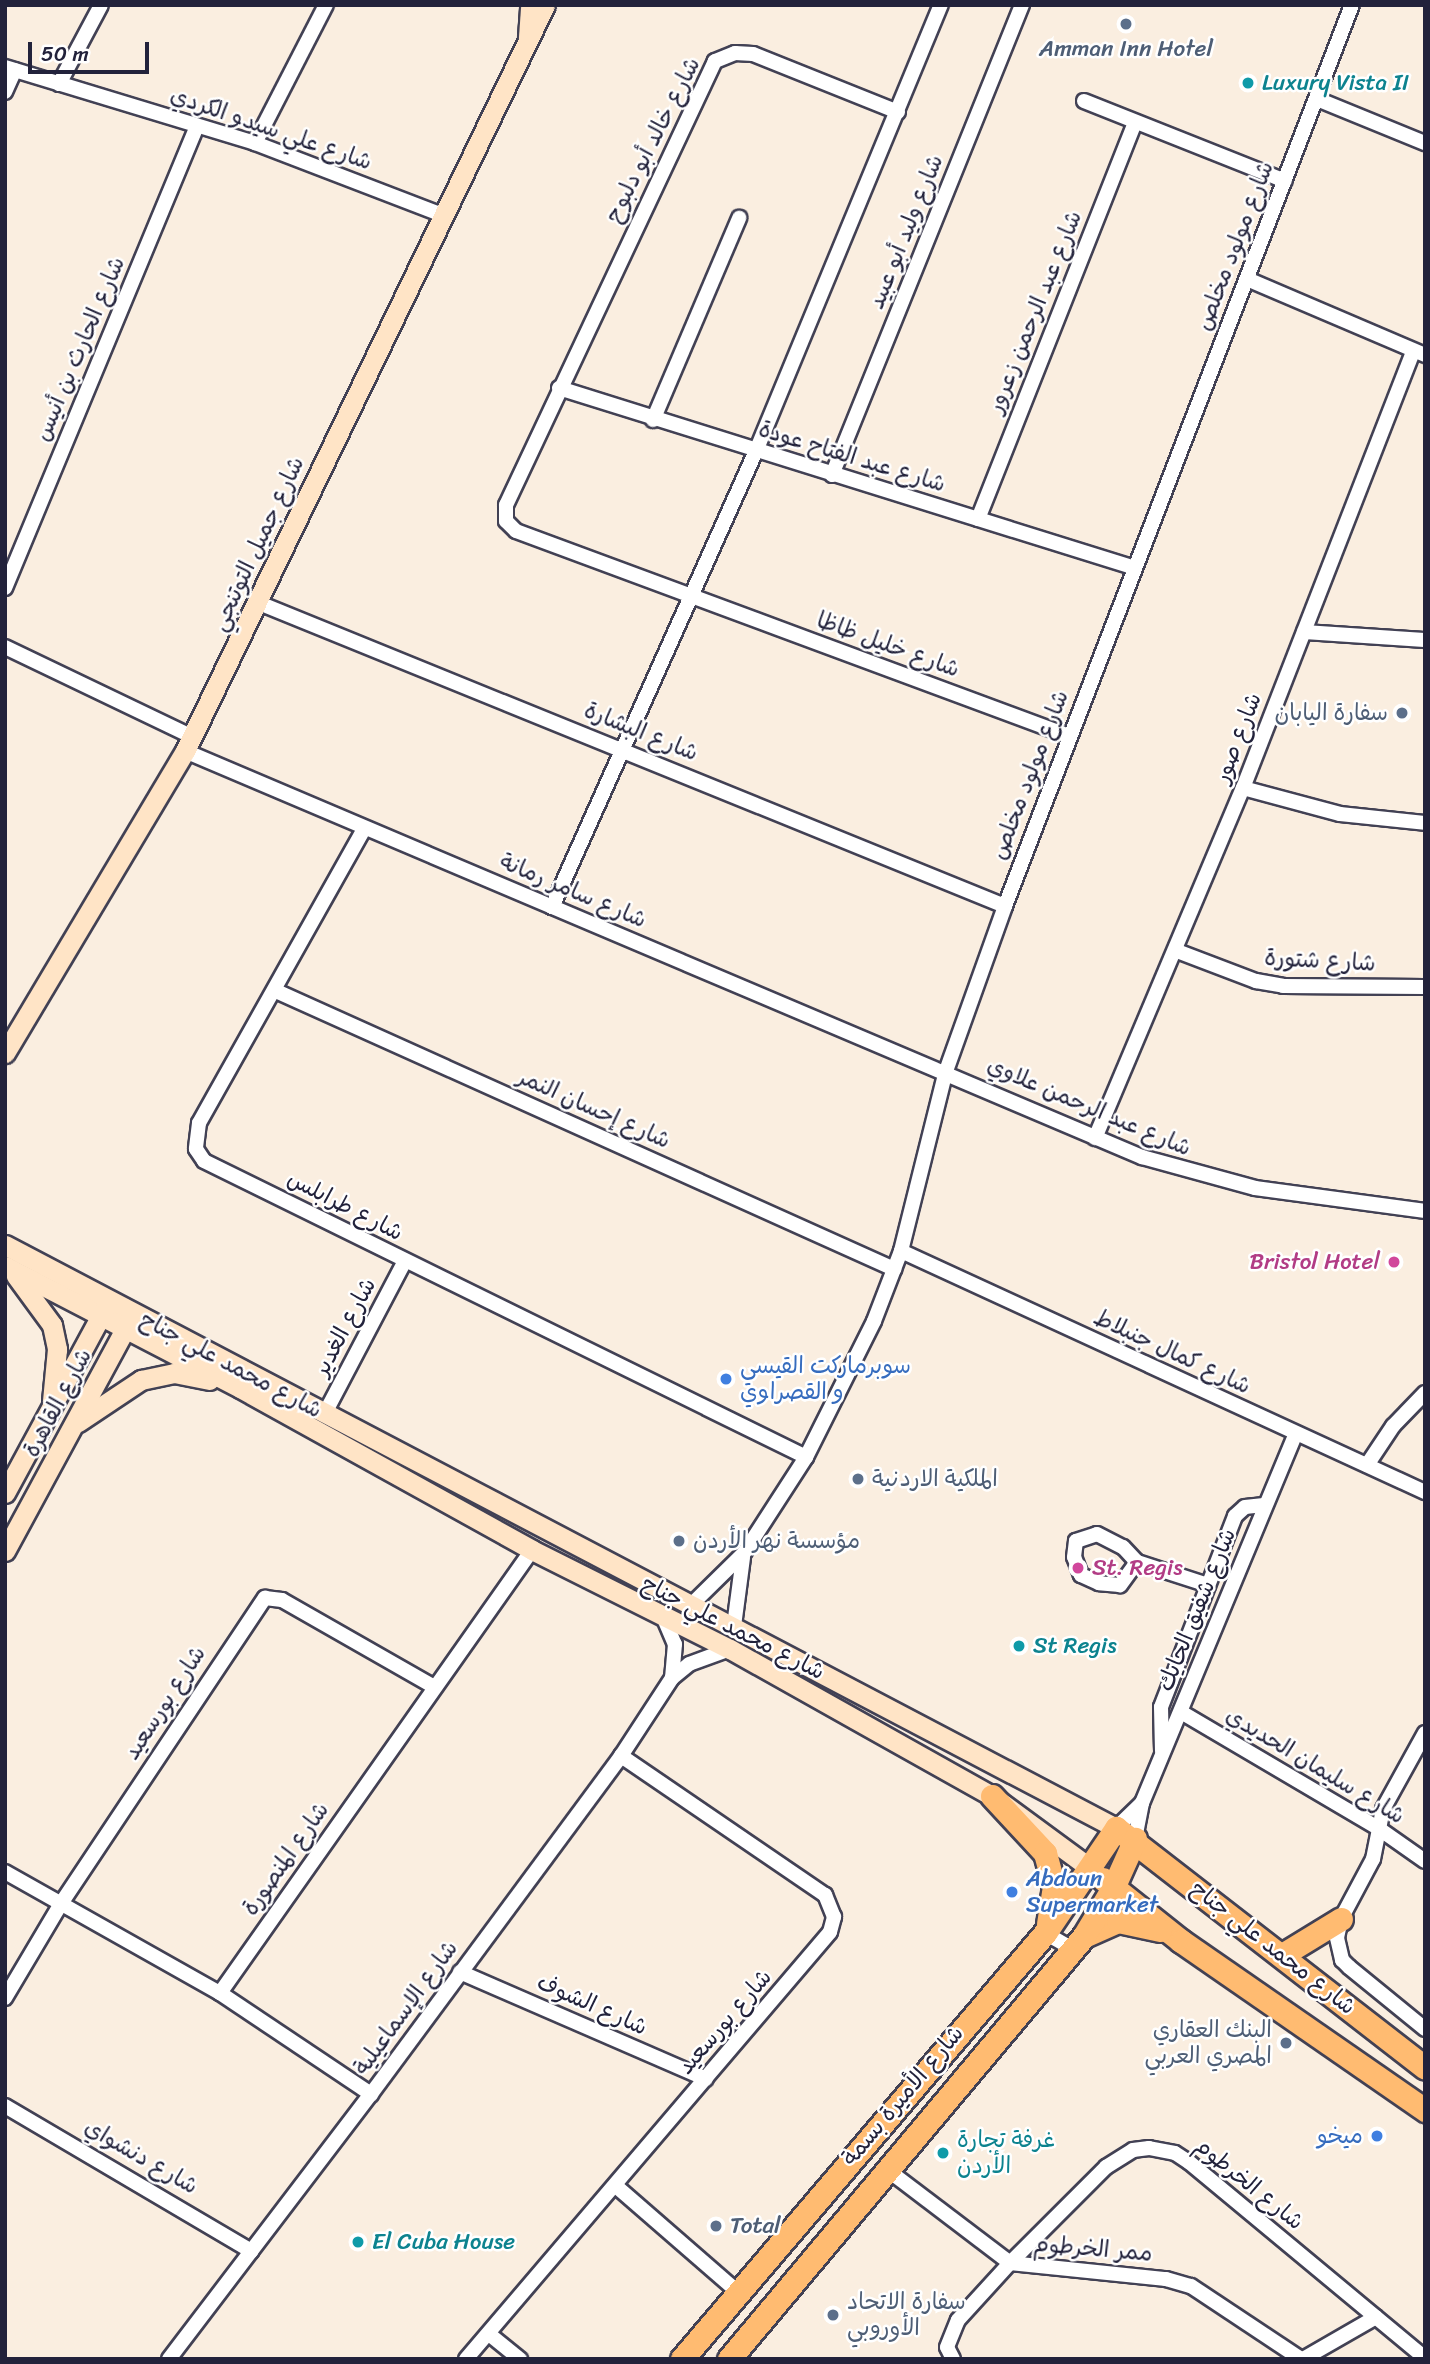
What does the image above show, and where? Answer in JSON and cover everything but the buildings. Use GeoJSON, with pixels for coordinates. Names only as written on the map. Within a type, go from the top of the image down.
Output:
{"type":"FeatureCollection","features":[{"type":"Feature","properties":{"kind":"main road","name":"شارع جميل التوتنجي"},"geometry":{"type":"LineString","coordinates":[[529,41],[530,5]]}},
{"type":"Feature","properties":{"kind":"main road","name":"شارع جميل التوتنجي"},"geometry":{"type":"LineString","coordinates":[[8,1041],[188,743],[259,603],[440,214],[545,5]]}},
{"type":"Feature","properties":{"kind":"main road","name":"شارع محمد علي جناح"},"geometry":{"type":"LineString","coordinates":[[5,1245],[105,1309],[240,1388],[532,1550],[730,1649],[992,1796],[1090,1868],[1181,1941],[1421,2108]]}},
{"type":"Feature","properties":{"kind":"main road","name":"شارع محمد علي جناح"},"geometry":{"type":"LineString","coordinates":[[7,1267],[105,1309]]}},
{"type":"Feature","properties":{"kind":"main road"},"geometry":{"type":"LineString","coordinates":[[7,1267],[52,1325],[57,1349],[51,1411]]}},
{"type":"Feature","properties":{"kind":"main road","name":"شارع القاهرة"},"geometry":{"type":"LineString","coordinates":[[5,1493],[105,1309]]}},
{"type":"Feature","properties":{"kind":"main road","name":"شارع محمد علي جناح"},"geometry":{"type":"LineString","coordinates":[[129,1322],[324,1415],[689,1607],[734,1626],[1126,1833],[1425,2068]]}},
{"type":"Feature","properties":{"kind":"main road","name":"شارع القاهرة"},"geometry":{"type":"LineString","coordinates":[[5,1551],[129,1322]]}},
{"type":"Feature","properties":{"kind":"main road"},"geometry":{"type":"LineString","coordinates":[[76,1424],[126,1388],[155,1375],[191,1375],[240,1388]]}},
{"type":"Feature","properties":{"kind":"main road"},"geometry":{"type":"LineString","coordinates":[[992,1796],[1045,1853],[1054,1886],[1045,1933]]}},
{"type":"Feature","properties":{"kind":"main road","name":"شارع الأميرة بسمة"},"geometry":{"type":"LineString","coordinates":[[682,2359],[1045,1933],[1090,1868],[1126,1833]]}},
{"type":"Feature","properties":{"kind":"main road","name":"شارع الأميرة بسمة"},"geometry":{"type":"LineString","coordinates":[[729,2359],[889,2171],[1077,1942],[1113,1888],[1126,1833]]}},
{"type":"Feature","properties":{"kind":"main road"},"geometry":{"type":"LineString","coordinates":[[1282,1955],[1341,1919]]}},
{"type":"Feature","properties":{"kind":"main road"},"geometry":{"type":"LineString","coordinates":[[1077,1942],[1118,1921],[1153,1927],[1181,1941]]}},
{"type":"Feature","properties":{"kind":"street"},"geometry":{"type":"LineString","coordinates":[[59,84],[101,5]]}},
{"type":"Feature","properties":{"kind":"street"},"geometry":{"type":"LineString","coordinates":[[255,143],[326,5]]}},
{"type":"Feature","properties":{"kind":"street"},"geometry":{"type":"LineString","coordinates":[[552,907],[756,451],[941,5]]}},
{"type":"Feature","properties":{"kind":"street","name":"شارع وليد أبو عبيد"},"geometry":{"type":"LineString","coordinates":[[832,475],[1022,5]]}},
{"type":"Feature","properties":{"kind":"street","name":"شارع مولود مخلص"},"geometry":{"type":"LineString","coordinates":[[689,1607],[744,1553],[806,1457],[864,1341],[894,1269],[901,1251],[946,1071],[1005,906],[1132,567],[1247,279],[1352,5]]}},
{"type":"Feature","properties":{"kind":"street","name":"شارع خالد أبو دلبوح"},"geometry":{"type":"LineString","coordinates":[[692,596],[516,531],[506,521],[506,505],[715,61],[735,53],[753,54],[898,112]]}},
{"type":"Feature","properties":{"kind":"street"},"geometry":{"type":"LineString","coordinates":[[5,92],[10,69]]}},
{"type":"Feature","properties":{"kind":"street","name":"شارع علي سيدو الكردي"},"geometry":{"type":"LineString","coordinates":[[10,69],[255,143],[440,214]]}},
{"type":"Feature","properties":{"kind":"street"},"geometry":{"type":"LineString","coordinates":[[1317,99],[1425,143]]}},
{"type":"Feature","properties":{"kind":"street"},"geometry":{"type":"LineString","coordinates":[[1084,101],[1284,181]]}},
{"type":"Feature","properties":{"kind":"street","name":"شارع عبد الرحمن زعرور"},"geometry":{"type":"LineString","coordinates":[[978,519],[1135,122]]}},
{"type":"Feature","properties":{"kind":"street","name":"شارع الحارث بن أنيس"},"geometry":{"type":"LineString","coordinates":[[5,588],[197,126]]}},
{"type":"Feature","properties":{"kind":"street"},"geometry":{"type":"LineString","coordinates":[[653,420],[739,218]]}},
{"type":"Feature","properties":{"kind":"street"},"geometry":{"type":"LineString","coordinates":[[1247,279],[1419,353]]}},
{"type":"Feature","properties":{"kind":"street","name":"شارع صور"},"geometry":{"type":"LineString","coordinates":[[1095,1138],[1177,951],[1419,353]]}},
{"type":"Feature","properties":{"kind":"street","name":"شارع عبد الفتاح عودة"},"geometry":{"type":"LineString","coordinates":[[559,388],[653,420],[1132,567]]}},
{"type":"Feature","properties":{"kind":"street","name":"شارع خليل ظاظا"},"geometry":{"type":"LineString","coordinates":[[692,596],[1069,736]]}},
{"type":"Feature","properties":{"kind":"street","name":"شارع البشارة"},"geometry":{"type":"LineString","coordinates":[[259,603],[623,748],[1005,906]]}},
{"type":"Feature","properties":{"kind":"street"},"geometry":{"type":"LineString","coordinates":[[1304,632],[1425,640]]}},
{"type":"Feature","properties":{"kind":"street","name":"شارع سامر رمانة"},"geometry":{"type":"LineString","coordinates":[[5,648],[188,743],[364,829],[946,1071]]}},
{"type":"Feature","properties":{"kind":"street"},"geometry":{"type":"LineString","coordinates":[[1243,789],[1340,814],[1425,823]]}},
{"type":"Feature","properties":{"kind":"street","name":"شارع طرابلس"},"geometry":{"type":"LineString","coordinates":[[364,829],[276,991],[199,1123],[196,1149],[204,1161],[806,1457]]}},
{"type":"Feature","properties":{"kind":"street","name":"شارع شتورة"},"geometry":{"type":"LineString","coordinates":[[1177,951],[1256,981],[1283,986],[1425,988]]}},
{"type":"Feature","properties":{"kind":"street","name":"شارع إحسان النمر"},"geometry":{"type":"LineString","coordinates":[[276,991],[894,1269]]}},
{"type":"Feature","properties":{"kind":"street","name":"شارع عبد الرحمن علاوي"},"geometry":{"type":"LineString","coordinates":[[946,1071],[1095,1138],[1196,1176],[1339,1203],[1425,1211]]}},
{"type":"Feature","properties":{"kind":"street","name":"شارع كمال جنبلاط"},"geometry":{"type":"LineString","coordinates":[[901,1251],[1295,1435],[1425,1492]]}},
{"type":"Feature","properties":{"kind":"street","name":"شارع الغدير"},"geometry":{"type":"LineString","coordinates":[[324,1415],[405,1261]]}},
{"type":"Feature","properties":{"kind":"street"},"geometry":{"type":"LineString","coordinates":[[1367,1465],[1393,1426],[1425,1393]]}},
{"type":"Feature","properties":{"kind":"street","name":"شارع شفيق الحايك"},"geometry":{"type":"LineString","coordinates":[[1126,1833],[1163,1755],[1264,1504],[1295,1435]]}},
{"type":"Feature","properties":{"kind":"street"},"geometry":{"type":"LineString","coordinates":[[1163,1755],[1161,1707],[1235,1516],[1245,1507],[1264,1504]]}},
{"type":"Feature","properties":{"kind":"street"},"geometry":{"type":"LineString","coordinates":[[1137,1562],[1120,1585],[1099,1583],[1081,1575],[1074,1557],[1076,1541],[1088,1533],[1109,1538],[1137,1562],[1208,1585]]}},
{"type":"Feature","properties":{"kind":"street","name":"شارع المنصورة"},"geometry":{"type":"LineString","coordinates":[[220,1993],[433,1686],[532,1550]]}},
{"type":"Feature","properties":{"kind":"street","name":"شارع مولود مخلص"},"geometry":{"type":"LineString","coordinates":[[734,1626],[744,1553]]}},
{"type":"Feature","properties":{"kind":"street","name":"شارع بورسعيد"},"geometry":{"type":"LineString","coordinates":[[5,1998],[62,1902],[265,1598],[282,1600],[433,1686]]}},
{"type":"Feature","properties":{"kind":"street","name":"شارع الإسماعيلية"},"geometry":{"type":"LineString","coordinates":[[663,1614],[675,1644],[672,1678]]}},
{"type":"Feature","properties":{"kind":"street","name":"شارع الإسماعيلية"},"geometry":{"type":"LineString","coordinates":[[169,2359],[372,2094],[621,1756],[672,1678],[689,1664],[730,1649]]}},
{"type":"Feature","properties":{"kind":"street","name":"شارع سليمان الحديدي"},"geometry":{"type":"LineString","coordinates":[[1181,1712],[1378,1828],[1425,1861]]}},
{"type":"Feature","properties":{"kind":"street"},"geometry":{"type":"LineString","coordinates":[[1425,1733],[1378,1828],[1373,1859],[1341,1919],[1337,1938],[1342,1960],[1425,2029]]}},
{"type":"Feature","properties":{"kind":"street","name":"شارع بورسعيد"},"geometry":{"type":"LineString","coordinates":[[466,2359],[617,2187],[822,1945],[830,1932],[832,1905],[808,1882],[621,1756]]}},
{"type":"Feature","properties":{"kind":"street","name":"شارع شفيق الحايك"},"geometry":{"type":"LineString","coordinates":[[1126,1833],[1142,1802]]}},
{"type":"Feature","properties":{"kind":"street"},"geometry":{"type":"LineString","coordinates":[[5,1872],[220,1993],[372,2094]]}},
{"type":"Feature","properties":{"kind":"street"},"geometry":{"type":"LineString","coordinates":[[1045,1933],[1077,1942]]}},
{"type":"Feature","properties":{"kind":"street","name":"شارع الشوف"},"geometry":{"type":"LineString","coordinates":[[460,1972],[706,2080]]}},
{"type":"Feature","properties":{"kind":"street","name":"شارع دنشواي"},"geometry":{"type":"LineString","coordinates":[[5,2106],[251,2251]]}},
{"type":"Feature","properties":{"kind":"street","name":"شارع الخرطوم"},"geometry":{"type":"LineString","coordinates":[[953,2359],[947,2347],[958,2320],[1010,2263],[1121,2156],[1133,2150],[1163,2149],[1189,2162],[1425,2358]]}},
{"type":"Feature","properties":{"kind":"street","name":"ممر الخرطوم"},"geometry":{"type":"LineString","coordinates":[[889,2171],[1010,2263],[1166,2278],[1191,2286],[1216,2298],[1302,2359]]}},
{"type":"Feature","properties":{"kind":"street"},"geometry":{"type":"LineString","coordinates":[[617,2187],[738,2292]]}},
{"type":"Feature","properties":{"kind":"street"},"geometry":{"type":"LineString","coordinates":[[1302,2359],[1376,2317]]}},
{"type":"Feature","properties":{"kind":"street"},"geometry":{"type":"LineString","coordinates":[[489,2334],[520,2359]]}},
{"type":"Feature","properties":{"kind":"place","name":"Amman Inn Hotel"},"geometry":{"type":"Point","coordinates":[1126,24]}},
{"type":"Feature","properties":{"kind":"place","name":"Luxury Vista II"},"geometry":{"type":"Point","coordinates":[1248,83]}},
{"type":"Feature","properties":{"kind":"place","name":"سفارة اليابان"},"geometry":{"type":"Point","coordinates":[1402,713]}},
{"type":"Feature","properties":{"kind":"place","name":"Bristol Hotel"},"geometry":{"type":"Point","coordinates":[1394,1262]}},
{"type":"Feature","properties":{"kind":"place","name":"سوبرماركت القيسي و القصراوي"},"geometry":{"type":"Point","coordinates":[726,1379]}},
{"type":"Feature","properties":{"kind":"place","name":"الملكية الاردنية"},"geometry":{"type":"Point","coordinates":[858,1479]}},
{"type":"Feature","properties":{"kind":"place","name":"مؤسسة نهر الأردن"},"geometry":{"type":"Point","coordinates":[679,1541]}},
{"type":"Feature","properties":{"kind":"place","name":"St. Regis"},"geometry":{"type":"Point","coordinates":[1078,1568]}},
{"type":"Feature","properties":{"kind":"place","name":"St Regis"},"geometry":{"type":"Point","coordinates":[1019,1646]}},
{"type":"Feature","properties":{"kind":"place","name":"Abdoun Supermarket"},"geometry":{"type":"Point","coordinates":[1012,1892]}},
{"type":"Feature","properties":{"kind":"place","name":"البنك العقاري المصري العربي"},"geometry":{"type":"Point","coordinates":[1286,2043]}},
{"type":"Feature","properties":{"kind":"place","name":"ميخو"},"geometry":{"type":"Point","coordinates":[1377,2136]}},
{"type":"Feature","properties":{"kind":"place","name":"غرفة تجارة الأردن"},"geometry":{"type":"Point","coordinates":[943,2153]}},
{"type":"Feature","properties":{"kind":"place","name":"Total"},"geometry":{"type":"Point","coordinates":[716,2226]}},
{"type":"Feature","properties":{"kind":"place","name":"El Cuba House"},"geometry":{"type":"Point","coordinates":[358,2242]}},
{"type":"Feature","properties":{"kind":"place","name":"سفارة الاتحاد الأوروبي"},"geometry":{"type":"Point","coordinates":[833,2315]}}]}
